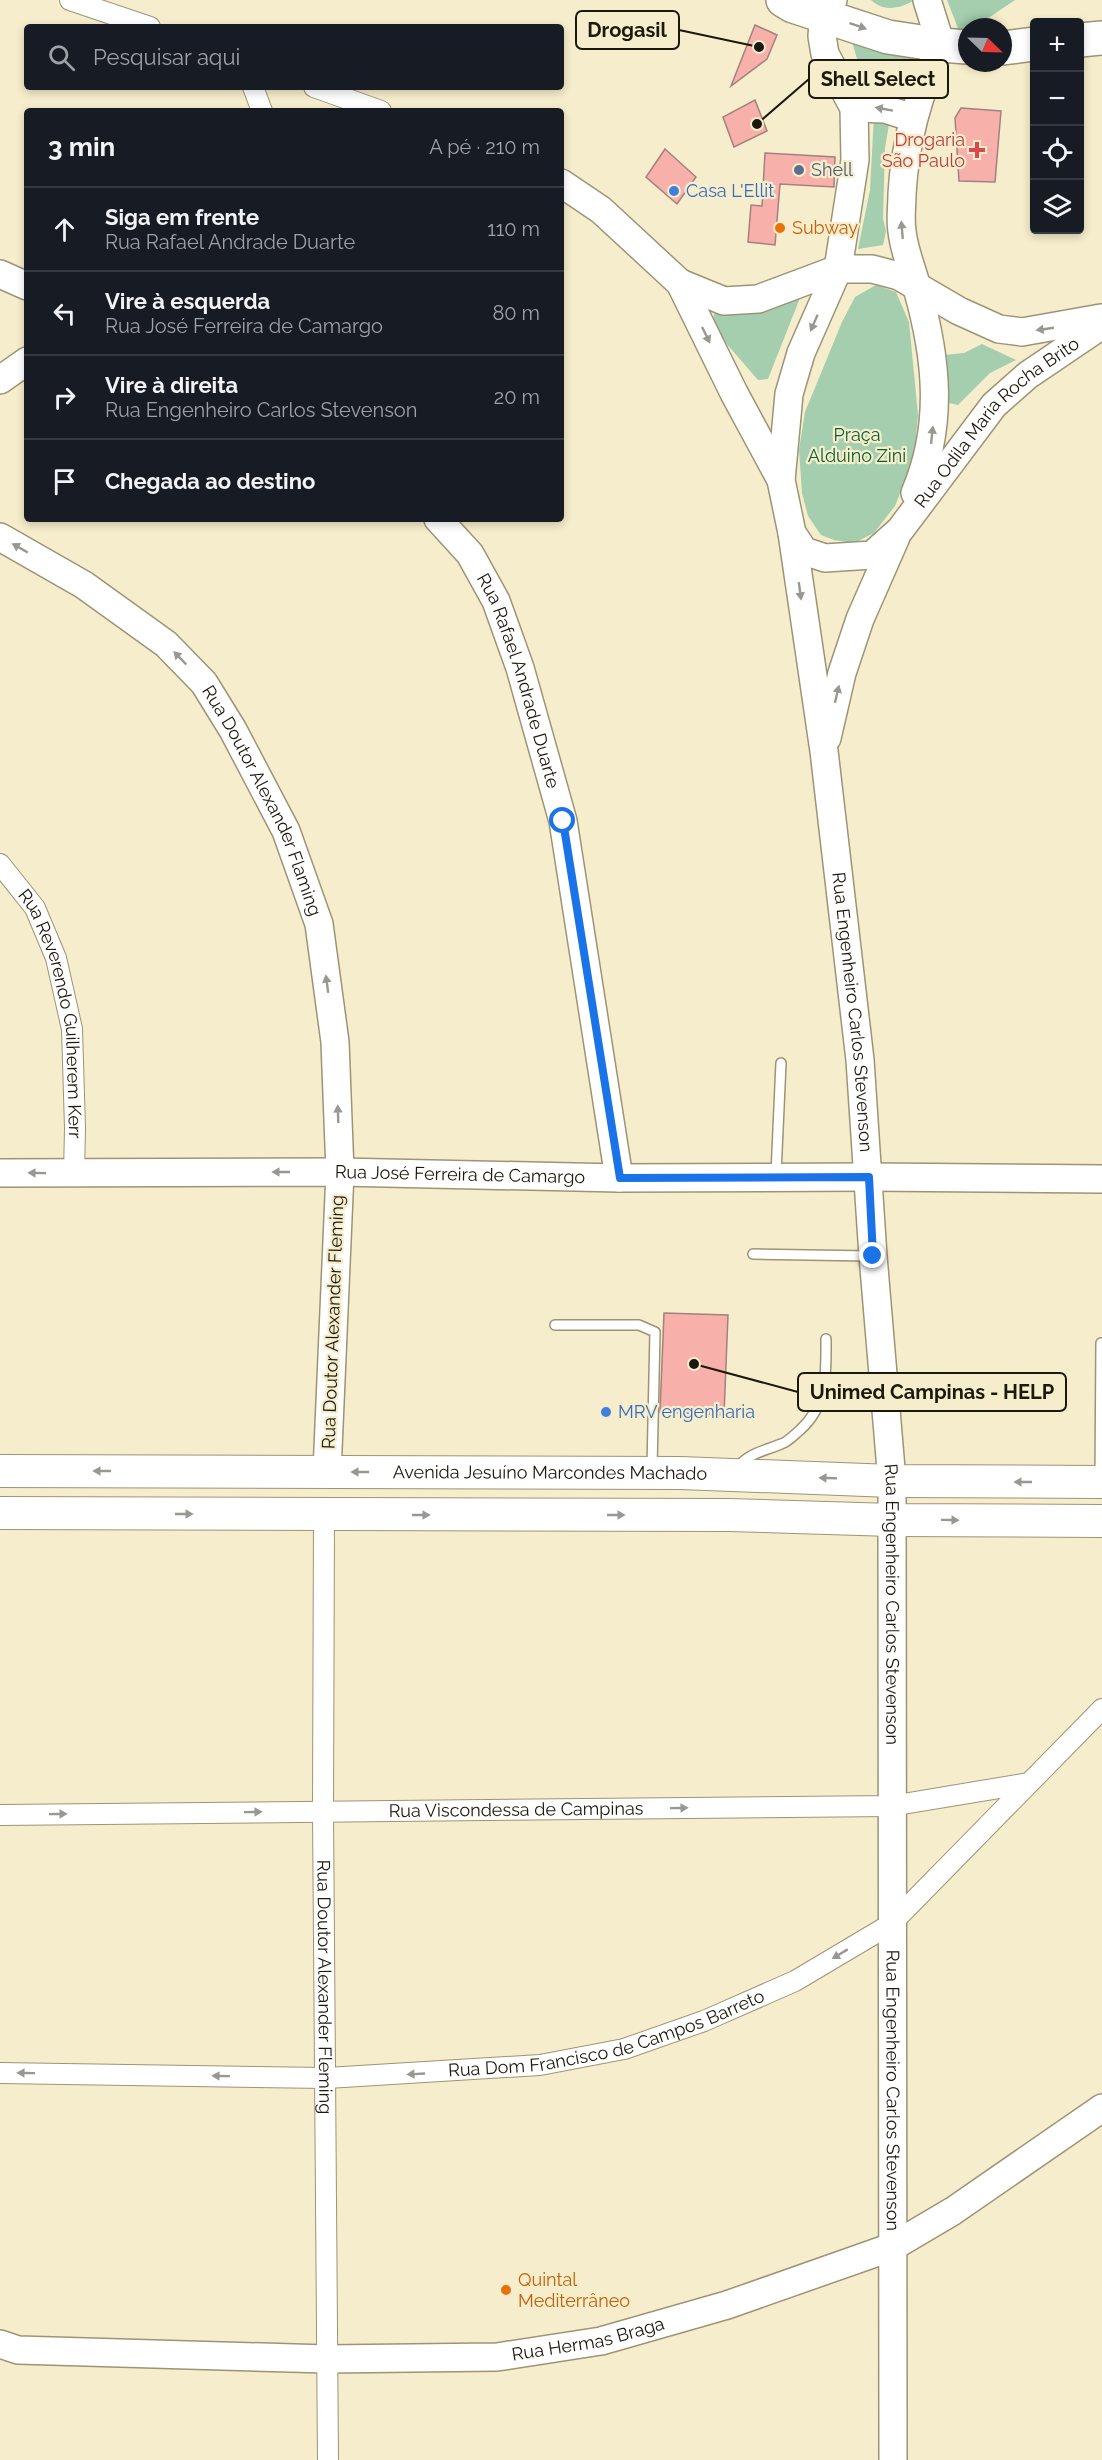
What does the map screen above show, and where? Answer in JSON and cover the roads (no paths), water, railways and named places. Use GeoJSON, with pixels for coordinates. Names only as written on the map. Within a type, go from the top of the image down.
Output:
{"type":"FeatureCollection","features":[{"type":"Feature","properties":{"kind":"highway"},"geometry":{"type":"LineString","coordinates":[[783,0],[793,6],[829,7],[888,37],[954,46]]}},
{"type":"Feature","properties":{"kind":"highway"},"geometry":{"type":"LineString","coordinates":[[1084,40],[1102,38]]}},
{"type":"Feature","properties":{"kind":"highway"},"geometry":{"type":"LineString","coordinates":[[1012,47],[1030,45]]}},
{"type":"Feature","properties":{"kind":"main road","name":"Avenida Jesuíno Marcondes Machado"},"geometry":{"type":"LineString","coordinates":[[10,1471],[652,1473],[892,1480],[1101,1482]]}},
{"type":"Feature","properties":{"kind":"main road"},"geometry":{"type":"LineString","coordinates":[[10,1471],[11,1513],[729,1515],[892,1520],[1102,1521]]}},
{"type":"Feature","properties":{"kind":"main road"},"geometry":{"type":"LineString","coordinates":[[139,1472],[140,1514]]}},
{"type":"Feature","properties":{"kind":"main road"},"geometry":{"type":"LineString","coordinates":[[578,1515],[579,1473]]}},
{"type":"Feature","properties":{"kind":"main road"},"geometry":{"type":"LineString","coordinates":[[729,1474],[729,1515]]}},
{"type":"Feature","properties":{"kind":"main road"},"geometry":{"type":"LineString","coordinates":[[1069,1482],[1069,1521]]}},
{"type":"Feature","properties":{"kind":"street"},"geometry":{"type":"LineString","coordinates":[[70,0],[141,24]]}},
{"type":"Feature","properties":{"kind":"street"},"geometry":{"type":"LineString","coordinates":[[792,532],[804,551],[825,558],[841,559],[872,555],[900,530],[930,453],[935,395],[932,348],[917,287],[905,253],[901,227],[903,179],[913,118],[927,75],[954,46],[927,0]]}},
{"type":"Feature","properties":{"kind":"street"},"geometry":{"type":"LineString","coordinates":[[781,480],[789,394],[801,353],[838,269],[855,160],[854,108],[825,54],[822,36],[829,7]]}},
{"type":"Feature","properties":{"kind":"street"},"geometry":{"type":"LineString","coordinates":[[254,90],[261,108]]}},
{"type":"Feature","properties":{"kind":"street"},"geometry":{"type":"LineString","coordinates":[[322,90],[370,108]]}},
{"type":"Feature","properties":{"kind":"street"},"geometry":{"type":"LineString","coordinates":[[854,108],[885,109],[913,118]]}},
{"type":"Feature","properties":{"kind":"street"},"geometry":{"type":"LineString","coordinates":[[564,185],[601,210],[680,283],[724,301],[758,299],[838,269]]}},
{"type":"Feature","properties":{"kind":"street","name":"Rua Odila Maria Rocha Brito"},"geometry":{"type":"LineString","coordinates":[[838,269],[872,269],[889,272],[959,311],[999,329],[1022,332],[1102,318]]}},
{"type":"Feature","properties":{"kind":"street"},"geometry":{"type":"LineString","coordinates":[[0,274],[24,285]]}},
{"type":"Feature","properties":{"kind":"street"},"geometry":{"type":"LineString","coordinates":[[680,283],[734,393],[781,480]]}},
{"type":"Feature","properties":{"kind":"street","name":"Rua Odila Maria Rocha Brito"},"geometry":{"type":"LineString","coordinates":[[900,530],[994,405],[1028,375],[1102,325]]}},
{"type":"Feature","properties":{"kind":"street"},"geometry":{"type":"LineString","coordinates":[[0,380],[24,363]]}},
{"type":"Feature","properties":{"kind":"street","name":"Rua Engenheiro Carlos Stevenson"},"geometry":{"type":"LineString","coordinates":[[781,480],[792,532],[824,751],[860,1060],[873,1256],[892,1480],[892,2460]]}},
{"type":"Feature","properties":{"kind":"street","name":"Rua Rafael Andrade Duarte"},"geometry":{"type":"LineString","coordinates":[[441,522],[470,554],[496,601],[520,668],[563,821],[620,1178]]}},
{"type":"Feature","properties":{"kind":"street","name":"Rua Engenheiro Carlos Stevenson"},"geometry":{"type":"LineString","coordinates":[[824,751],[843,672],[860,619],[900,530]]}},
{"type":"Feature","properties":{"kind":"street","name":"Rua Doutor Alexander Flaming"},"geometry":{"type":"LineString","coordinates":[[0,537],[84,585],[166,644],[204,683],[233,730],[286,831],[319,924],[335,1042],[340,1172]]}},
{"type":"Feature","properties":{"kind":"street","name":"Rua Reverendo Guilherem Kerr"},"geometry":{"type":"LineString","coordinates":[[0,864],[35,908],[56,958],[72,1029],[74,1174]]}},
{"type":"Feature","properties":{"kind":"street","name":"Rua José Ferreira de Camargo"},"geometry":{"type":"LineString","coordinates":[[0,1173],[340,1172],[620,1178],[1102,1179]]}},
{"type":"Feature","properties":{"kind":"street","name":"Rua Doutor Alexander Fleming"},"geometry":{"type":"LineString","coordinates":[[327,1472],[340,1172]]}},
{"type":"Feature","properties":{"kind":"street","name":"Rua Doutor Alexander Fleming"},"geometry":{"type":"LineString","coordinates":[[324,1515],[323,1812],[327,2078],[328,2460]]}},
{"type":"Feature","properties":{"kind":"street","name":"Rua Dom Francisco de Campos Barreto"},"geometry":{"type":"LineString","coordinates":[[0,2073],[327,2078],[540,2066],[624,2049],[704,2021],[795,1980],[891,1924],[1102,1709]]}},
{"type":"Feature","properties":{"kind":"street","name":"Rua Viscondessa de Campinas"},"geometry":{"type":"LineString","coordinates":[[0,1815],[891,1806],[1029,1783]]}},
{"type":"Feature","properties":{"kind":"street","name":"Rua Hermas Braga"},"geometry":{"type":"LineString","coordinates":[[6,2350],[327,2359],[496,2357],[601,2341],[727,2305],[892,2247],[953,2211],[1102,2108]]}},
{"type":"Feature","properties":{"kind":"lane"},"geometry":{"type":"LineString","coordinates":[[776,1177],[781,1063]]}},
{"type":"Feature","properties":{"kind":"lane"},"geometry":{"type":"LineString","coordinates":[[753,1254],[873,1256]]}},
{"type":"Feature","properties":{"kind":"lane"},"geometry":{"type":"LineString","coordinates":[[555,1325],[639,1324],[655,1332],[652,1473]]}},
{"type":"Feature","properties":{"kind":"lane"},"geometry":{"type":"LineString","coordinates":[[729,1474],[744,1460],[761,1450],[783,1444],[809,1422],[821,1403],[826,1386],[826,1339]]}},
{"type":"Feature","properties":{"kind":"lane"},"geometry":{"type":"LineString","coordinates":[[1101,1343],[1101,1482]]}},
{"type":"Feature","properties":{"kind":"place","name":"Drogasil"},"geometry":{"type":"Point","coordinates":[759,47]}},
{"type":"Feature","properties":{"kind":"place","name":"Shell Select"},"geometry":{"type":"Point","coordinates":[757,124]}},
{"type":"Feature","properties":{"kind":"place","name":"Drogaria São Paulo"},"geometry":{"type":"Point","coordinates":[977,150]}},
{"type":"Feature","properties":{"kind":"place","name":"Shell"},"geometry":{"type":"Point","coordinates":[799,170]}},
{"type":"Feature","properties":{"kind":"place","name":"Casa L'Ellit"},"geometry":{"type":"Point","coordinates":[674,191]}},
{"type":"Feature","properties":{"kind":"place","name":"Subway"},"geometry":{"type":"Point","coordinates":[780,228]}},
{"type":"Feature","properties":{"kind":"place","name":"Unimed Campinas - HELP"},"geometry":{"type":"Point","coordinates":[694,1364]}},
{"type":"Feature","properties":{"kind":"place","name":"MRV engenharia"},"geometry":{"type":"Point","coordinates":[606,1412]}},
{"type":"Feature","properties":{"kind":"place","name":"Quintal Mediterrâneo"},"geometry":{"type":"Point","coordinates":[506,2290]}},
{"type":"Feature","properties":{"kind":"park label","name":"Praça Alduino Zini"},"geometry":{"type":"Point","coordinates":[857,445]}}]}
